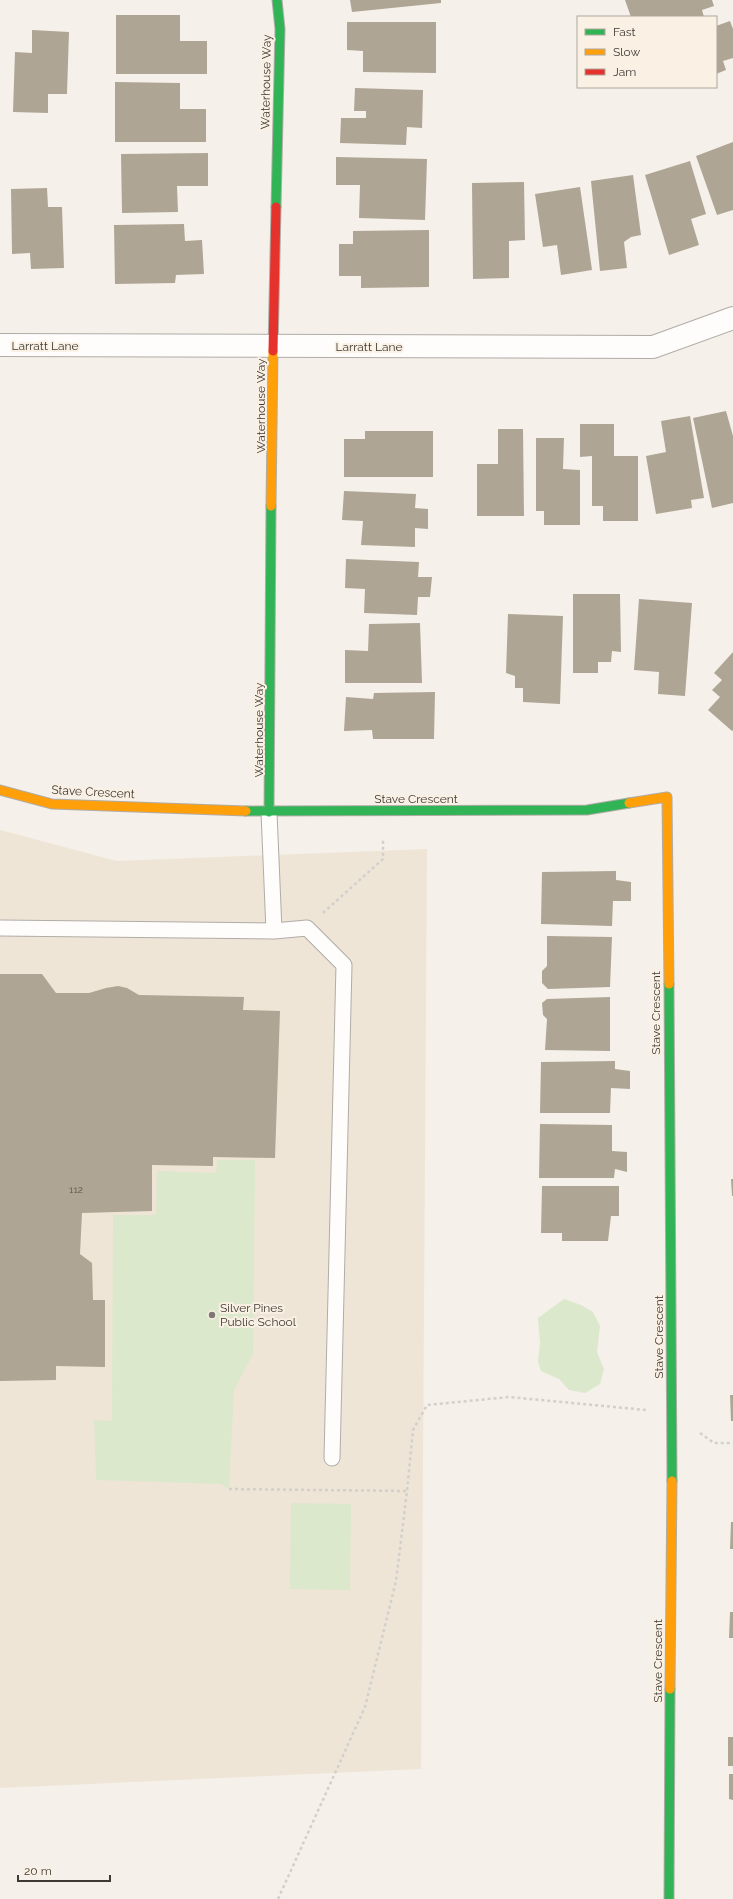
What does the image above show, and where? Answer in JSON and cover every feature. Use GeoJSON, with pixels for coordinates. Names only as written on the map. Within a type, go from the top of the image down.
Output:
{"type":"FeatureCollection","features":[{"type":"Feature","properties":{"kind":"street","name":"Waterhouse Way"},"geometry":{"type":"LineString","coordinates":[[269,812],[273,347],[280,29],[276,0]]}},
{"type":"Feature","properties":{"kind":"street","name":"Larratt Lane"},"geometry":{"type":"LineString","coordinates":[[0,345],[653,347],[733,318]]}},
{"type":"Feature","properties":{"kind":"street","name":"Stave Crescent"},"geometry":{"type":"LineString","coordinates":[[0,790],[52,804],[269,812],[587,810],[667,797],[672,1412],[669,1899]]}},
{"type":"Feature","properties":{"kind":"lane"},"geometry":{"type":"LineString","coordinates":[[269,812],[274,931]]}},
{"type":"Feature","properties":{"kind":"lane"},"geometry":{"type":"LineString","coordinates":[[0,928],[274,931],[307,928],[344,965],[332,1458]]}},
{"type":"Feature","properties":{"kind":"path"},"geometry":{"type":"LineString","coordinates":[[307,928],[383,859],[382,811]]}},
{"type":"Feature","properties":{"kind":"path"},"geometry":{"type":"LineString","coordinates":[[278,1899],[365,1707],[396,1581],[413,1430],[427,1405],[509,1396],[672,1412],[714,1443],[733,1443]]}},
{"type":"Feature","properties":{"kind":"path"},"geometry":{"type":"LineString","coordinates":[[229,1489],[407,1491]]}},
{"type":"Feature","properties":{"kind":"shaded area","name":"Silver Pines Public School"},"geometry":{"type":"Polygon","coordinates":[[[0,830],[117,861],[427,849],[421,1769],[0,1788],[0,830]]]}},
{"type":"Feature","properties":{"kind":"green space"},"geometry":{"type":"Polygon","coordinates":[[[217,1160],[255,1160],[253,1354],[234,1390],[229,1489],[221,1484],[96,1480],[94,1420],[112,1421],[113,1215],[156,1215],[157,1171],[216,1173],[217,1160]]]}},
{"type":"Feature","properties":{"kind":"green space"},"geometry":{"type":"Polygon","coordinates":[[[564,1299],[581,1305],[593,1312],[600,1326],[597,1352],[604,1369],[600,1384],[585,1393],[569,1390],[559,1379],[541,1371],[538,1362],[540,1343],[538,1318],[564,1299]]]}},
{"type":"Feature","properties":{"kind":"green space"},"geometry":{"type":"Polygon","coordinates":[[[291,1503],[351,1504],[350,1590],[290,1589],[291,1503]]]}},
{"type":"Feature","properties":{"kind":"building"},"geometry":{"type":"Polygon","coordinates":[[[350,0],[441,0],[441,3],[352,12],[350,0]]]}},
{"type":"Feature","properties":{"kind":"building"},"geometry":{"type":"Polygon","coordinates":[[[625,0],[712,0],[714,6],[702,10],[704,16],[631,16],[625,0]]]}},
{"type":"Feature","properties":{"kind":"building"},"geometry":{"type":"Polygon","coordinates":[[[116,15],[180,15],[180,41],[207,41],[207,74],[116,74],[116,15]]]}},
{"type":"Feature","properties":{"kind":"building"},"geometry":{"type":"Polygon","coordinates":[[[730,21],[733,29],[733,58],[723,61],[726,70],[717,74],[717,26],[730,21]]]}},
{"type":"Feature","properties":{"kind":"building"},"geometry":{"type":"Polygon","coordinates":[[[347,22],[436,22],[436,73],[363,72],[363,51],[347,50],[347,22]]]}},
{"type":"Feature","properties":{"kind":"building"},"geometry":{"type":"Polygon","coordinates":[[[32,30],[69,32],[67,94],[48,94],[48,113],[13,112],[15,52],[32,53],[32,30]]]}},
{"type":"Feature","properties":{"kind":"building"},"geometry":{"type":"Polygon","coordinates":[[[115,82],[180,83],[180,109],[206,109],[206,142],[115,142],[115,82]]]}},
{"type":"Feature","properties":{"kind":"building"},"geometry":{"type":"Polygon","coordinates":[[[355,88],[423,90],[422,128],[407,127],[406,145],[340,143],[341,118],[366,118],[366,111],[354,111],[355,88]]]}},
{"type":"Feature","properties":{"kind":"building"},"geometry":{"type":"Polygon","coordinates":[[[733,142],[733,210],[717,215],[696,156],[733,142]]]}},
{"type":"Feature","properties":{"kind":"building"},"geometry":{"type":"Polygon","coordinates":[[[208,153],[208,186],[177,186],[178,212],[122,213],[121,154],[208,153]]]}},
{"type":"Feature","properties":{"kind":"building"},"geometry":{"type":"Polygon","coordinates":[[[336,157],[427,159],[425,220],[359,218],[360,185],[336,185],[336,157]]]}},
{"type":"Feature","properties":{"kind":"building"},"geometry":{"type":"Polygon","coordinates":[[[690,161],[706,214],[691,219],[699,245],[669,255],[645,175],[690,161]]]}},
{"type":"Feature","properties":{"kind":"building"},"geometry":{"type":"Polygon","coordinates":[[[633,175],[641,235],[631,237],[624,242],[627,268],[600,271],[591,181],[633,175]]]}},
{"type":"Feature","properties":{"kind":"building"},"geometry":{"type":"Polygon","coordinates":[[[524,182],[525,240],[509,241],[509,278],[473,279],[472,183],[524,182]]]}},
{"type":"Feature","properties":{"kind":"building"},"geometry":{"type":"Polygon","coordinates":[[[580,187],[592,270],[561,275],[557,245],[543,247],[535,194],[580,187]]]}},
{"type":"Feature","properties":{"kind":"building"},"geometry":{"type":"Polygon","coordinates":[[[47,188],[48,207],[62,207],[64,268],[31,269],[30,253],[12,254],[11,189],[47,188]]]}},
{"type":"Feature","properties":{"kind":"building"},"geometry":{"type":"Polygon","coordinates":[[[184,224],[185,241],[202,240],[204,274],[176,275],[175,283],[115,284],[114,225],[184,224]]]}},
{"type":"Feature","properties":{"kind":"building"},"geometry":{"type":"Polygon","coordinates":[[[429,230],[429,287],[361,288],[361,276],[339,276],[339,244],[353,244],[353,231],[429,230]]]}},
{"type":"Feature","properties":{"kind":"building"},"geometry":{"type":"Polygon","coordinates":[[[726,411],[733,436],[733,503],[712,508],[693,418],[726,411]]]}},
{"type":"Feature","properties":{"kind":"building"},"geometry":{"type":"Polygon","coordinates":[[[690,416],[704,498],[691,500],[692,508],[656,514],[646,456],[666,452],[661,421],[690,416]]]}},
{"type":"Feature","properties":{"kind":"building"},"geometry":{"type":"Polygon","coordinates":[[[580,424],[614,424],[614,456],[638,456],[638,521],[603,521],[603,506],[592,506],[592,456],[580,457],[580,424]]]}},
{"type":"Feature","properties":{"kind":"building"},"geometry":{"type":"Polygon","coordinates":[[[498,429],[523,429],[524,516],[477,516],[477,464],[498,464],[498,429]]]}},
{"type":"Feature","properties":{"kind":"building"},"geometry":{"type":"Polygon","coordinates":[[[365,431],[433,431],[433,477],[344,477],[344,439],[365,439],[365,431]]]}},
{"type":"Feature","properties":{"kind":"building"},"geometry":{"type":"Polygon","coordinates":[[[536,438],[564,438],[563,469],[580,470],[580,525],[544,525],[544,511],[536,511],[536,438]]]}},
{"type":"Feature","properties":{"kind":"building"},"geometry":{"type":"Polygon","coordinates":[[[344,491],[416,494],[415,508],[428,509],[428,529],[415,528],[415,547],[361,545],[363,521],[342,520],[344,491]]]}},
{"type":"Feature","properties":{"kind":"building"},"geometry":{"type":"Polygon","coordinates":[[[346,559],[419,562],[418,577],[432,577],[430,597],[418,597],[417,615],[364,613],[365,589],[345,588],[346,559]]]}},
{"type":"Feature","properties":{"kind":"building"},"geometry":{"type":"Polygon","coordinates":[[[573,594],[620,594],[621,652],[612,651],[611,662],[598,662],[598,673],[573,673],[573,594]]]}},
{"type":"Feature","properties":{"kind":"building"},"geometry":{"type":"Polygon","coordinates":[[[639,599],[692,603],[685,696],[658,694],[659,672],[634,670],[639,599]]]}},
{"type":"Feature","properties":{"kind":"building"},"geometry":{"type":"Polygon","coordinates":[[[508,614],[563,616],[560,704],[523,702],[523,688],[515,688],[515,676],[506,673],[508,614]]]}},
{"type":"Feature","properties":{"kind":"building"},"geometry":{"type":"Polygon","coordinates":[[[420,623],[422,683],[345,683],[345,650],[368,651],[369,624],[420,623]]]}},
{"type":"Feature","properties":{"kind":"building"},"geometry":{"type":"Polygon","coordinates":[[[733,652],[732,731],[708,710],[720,697],[712,690],[722,680],[714,673],[733,652]]]}},
{"type":"Feature","properties":{"kind":"building"},"geometry":{"type":"Polygon","coordinates":[[[435,692],[434,739],[373,739],[372,730],[344,731],[346,697],[373,699],[374,693],[435,692]]]}},
{"type":"Feature","properties":{"kind":"building"},"geometry":{"type":"Polygon","coordinates":[[[616,871],[616,880],[631,882],[631,901],[613,901],[612,926],[541,924],[542,872],[616,871]]]}},
{"type":"Feature","properties":{"kind":"building"},"geometry":{"type":"Polygon","coordinates":[[[547,936],[612,937],[610,987],[548,989],[542,983],[542,971],[547,966],[547,936]]]}},
{"type":"Feature","properties":{"kind":"building"},"geometry":{"type":"Polygon","coordinates":[[[0,974],[42,974],[56,993],[89,993],[118,986],[127,988],[139,995],[244,997],[243,1010],[280,1011],[275,1158],[213,1157],[213,1166],[152,1165],[152,1211],[82,1213],[80,1254],[92,1263],[93,1300],[105,1300],[105,1367],[56,1366],[56,1380],[0,1381],[0,974]]]}},
{"type":"Feature","properties":{"kind":"building"},"geometry":{"type":"Polygon","coordinates":[[[610,997],[610,1051],[545,1050],[547,1019],[543,1015],[542,1003],[547,999],[610,997]]]}},
{"type":"Feature","properties":{"kind":"building"},"geometry":{"type":"Polygon","coordinates":[[[615,1061],[615,1069],[630,1071],[630,1089],[611,1088],[610,1113],[540,1113],[541,1062],[615,1061]]]}},
{"type":"Feature","properties":{"kind":"building"},"geometry":{"type":"Polygon","coordinates":[[[540,1124],[612,1125],[612,1151],[627,1152],[627,1172],[615,1169],[614,1178],[539,1178],[540,1124]]]}},
{"type":"Feature","properties":{"kind":"building"},"geometry":{"type":"Polygon","coordinates":[[[731,1179],[733,1179],[733,1196],[732,1196],[731,1179]]]}},
{"type":"Feature","properties":{"kind":"building"},"geometry":{"type":"Polygon","coordinates":[[[542,1186],[619,1186],[619,1216],[611,1216],[608,1241],[562,1241],[562,1233],[541,1233],[542,1186]]]}},
{"type":"Feature","properties":{"kind":"building"},"geometry":{"type":"Polygon","coordinates":[[[730,1395],[733,1395],[733,1421],[731,1421],[730,1395]]]}},
{"type":"Feature","properties":{"kind":"building"},"geometry":{"type":"Polygon","coordinates":[[[731,1522],[733,1522],[733,1549],[730,1549],[731,1522]]]}},
{"type":"Feature","properties":{"kind":"building"},"geometry":{"type":"Polygon","coordinates":[[[730,1612],[733,1612],[733,1638],[729,1638],[730,1612]]]}},
{"type":"Feature","properties":{"kind":"building"},"geometry":{"type":"Polygon","coordinates":[[[728,1737],[733,1737],[733,1766],[728,1766],[728,1737]]]}},
{"type":"Feature","properties":{"kind":"building"},"geometry":{"type":"Polygon","coordinates":[[[729,1774],[733,1774],[733,1800],[729,1799],[729,1774]]]}},
{"type":"Feature","properties":{"kind":"traffic: fast"},"geometry":{"type":"LineString","coordinates":[[276,207],[280,29],[277,0]]}},
{"type":"Feature","properties":{"kind":"traffic: fast"},"geometry":{"type":"LineString","coordinates":[[269,812],[271,506]]}},
{"type":"Feature","properties":{"kind":"traffic: fast"},"geometry":{"type":"LineString","coordinates":[[246,811],[587,810],[629,803]]}},
{"type":"Feature","properties":{"kind":"traffic: fast"},"geometry":{"type":"LineString","coordinates":[[669,984],[672,1481]]}},
{"type":"Feature","properties":{"kind":"traffic: fast"},"geometry":{"type":"LineString","coordinates":[[669,1899],[670,1689]]}},
{"type":"Feature","properties":{"kind":"traffic: slow"},"geometry":{"type":"LineString","coordinates":[[271,506],[273,351]]}},
{"type":"Feature","properties":{"kind":"traffic: slow"},"geometry":{"type":"LineString","coordinates":[[0,790],[52,804],[246,811]]}},
{"type":"Feature","properties":{"kind":"traffic: slow"},"geometry":{"type":"LineString","coordinates":[[629,803],[667,797],[669,984]]}},
{"type":"Feature","properties":{"kind":"traffic: slow"},"geometry":{"type":"LineString","coordinates":[[670,1689],[672,1481]]}},
{"type":"Feature","properties":{"kind":"traffic: jam"},"geometry":{"type":"LineString","coordinates":[[273,351],[276,207]]}},
{"type":"Feature","properties":{"kind":"place","name":"Silver Pines Public School"},"geometry":{"type":"Point","coordinates":[212,1315]}}]}
